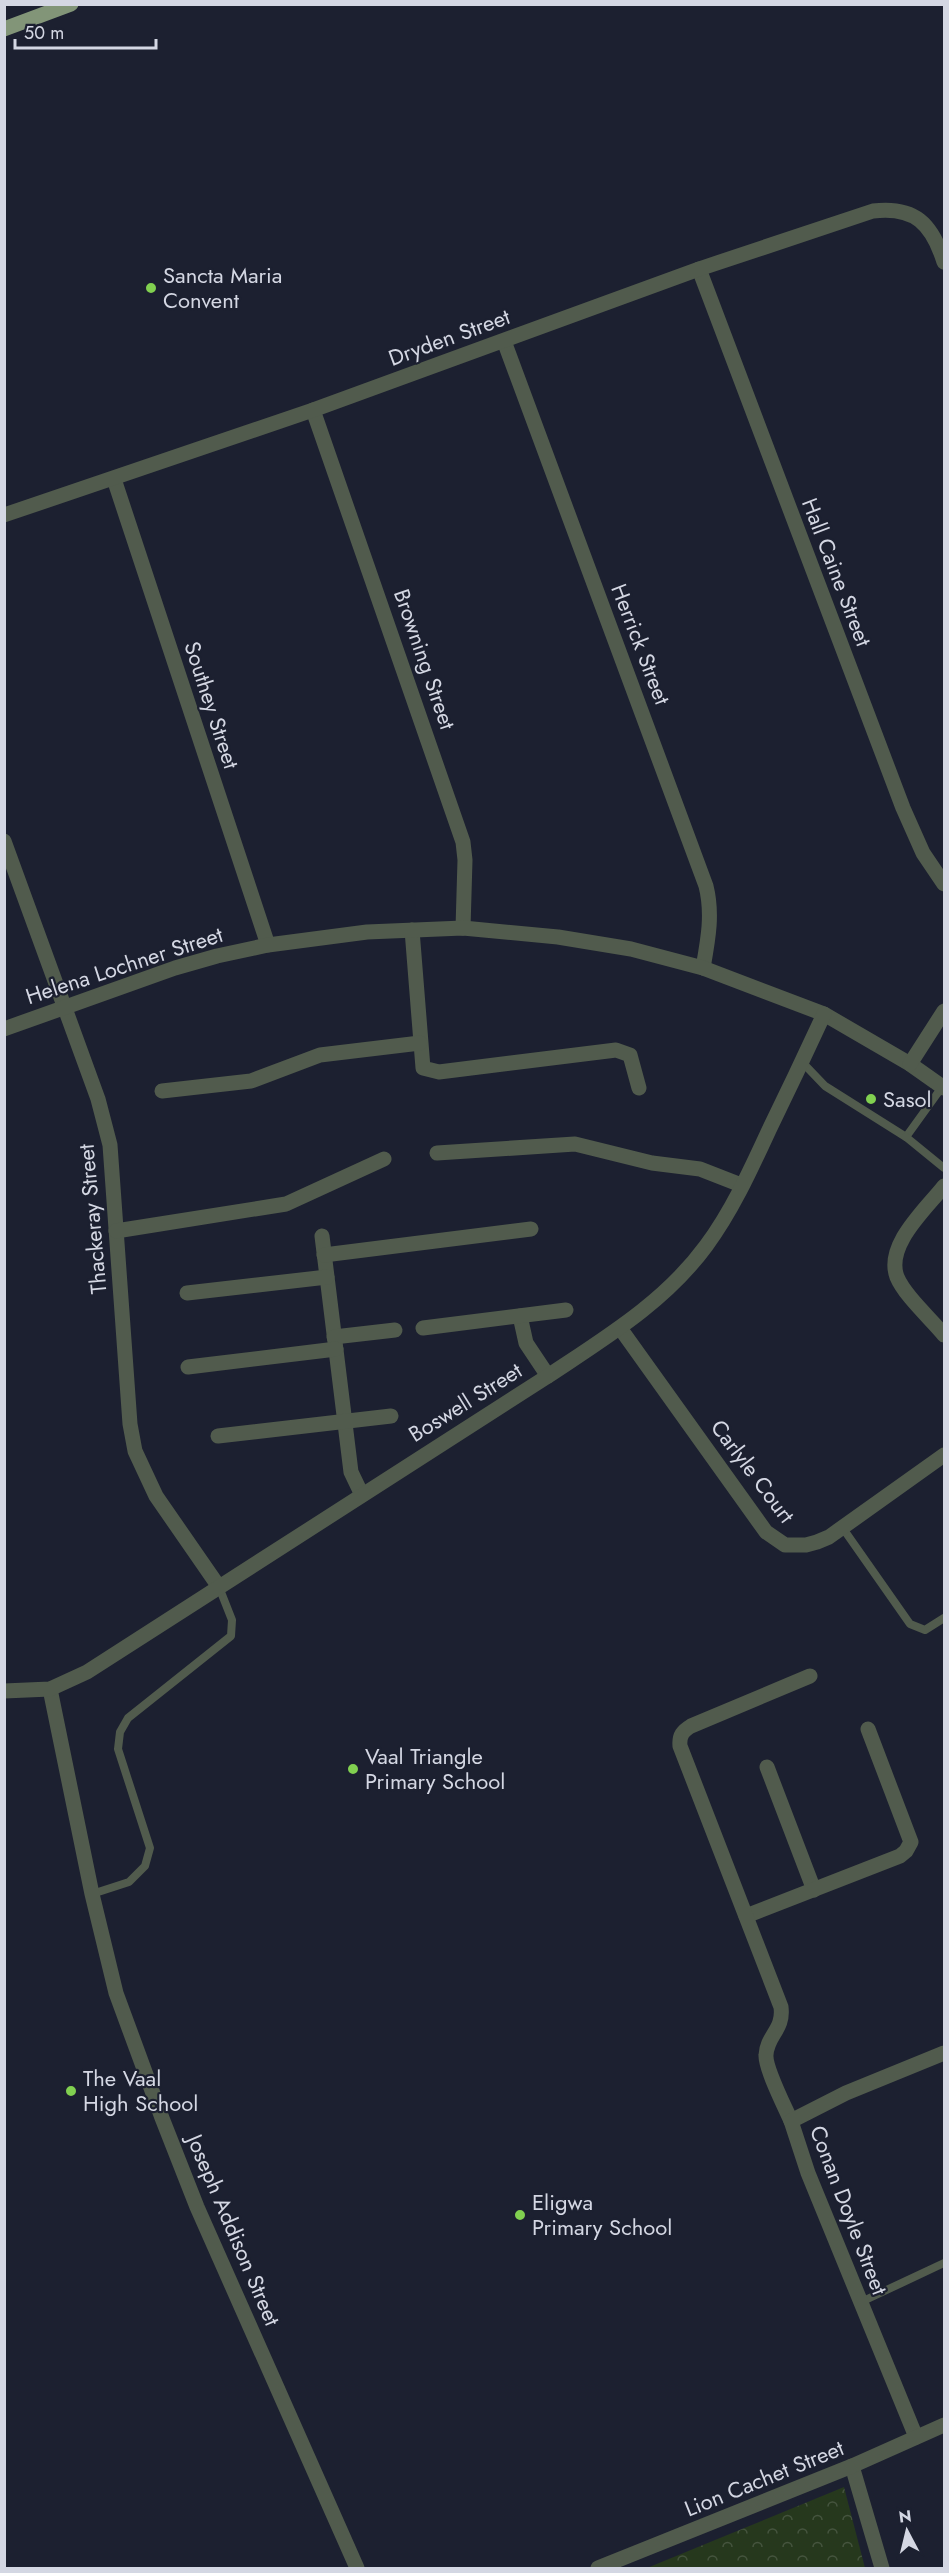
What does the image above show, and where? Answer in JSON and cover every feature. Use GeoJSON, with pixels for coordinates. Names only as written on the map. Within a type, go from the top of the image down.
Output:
{"type":"FeatureCollection","features":[{"type":"Feature","properties":{"kind":"main road"},"geometry":{"type":"LineString","coordinates":[[4,29],[71,4]]}},
{"type":"Feature","properties":{"kind":"street","name":"Dryden Street"},"geometry":{"type":"LineString","coordinates":[[4,515],[314,410],[699,269],[873,211],[899,209],[910,213],[936,238],[945,262]]}},
{"type":"Feature","properties":{"kind":"street","name":"Hall Caine Street"},"geometry":{"type":"LineString","coordinates":[[699,269],[903,808],[923,853],[945,884]]}},
{"type":"Feature","properties":{"kind":"street","name":"Herrick Street"},"geometry":{"type":"LineString","coordinates":[[504,341],[706,886],[710,900],[710,927],[703,968]]}},
{"type":"Feature","properties":{"kind":"street","name":"Browning Street"},"geometry":{"type":"LineString","coordinates":[[314,410],[463,842],[465,860],[463,928]]}},
{"type":"Feature","properties":{"kind":"street","name":"Southey Street"},"geometry":{"type":"LineString","coordinates":[[114,479],[268,945]]}},
{"type":"Feature","properties":{"kind":"street","name":"Thackeray Street"},"geometry":{"type":"LineString","coordinates":[[4,841],[98,1099],[110,1145],[130,1424],[135,1451],[156,1496],[219,1587]]}},
{"type":"Feature","properties":{"kind":"street","name":"Helena Lochner Street"},"geometry":{"type":"LineString","coordinates":[[4,1029],[175,968],[268,945],[367,932],[463,928],[558,937],[631,949],[703,968],[824,1014],[910,1064],[943,1087]]}},
{"type":"Feature","properties":{"kind":"street"},"geometry":{"type":"LineString","coordinates":[[412,930],[423,1068],[432,1072],[616,1050],[630,1055],[639,1088]]}},
{"type":"Feature","properties":{"kind":"street"},"geometry":{"type":"LineString","coordinates":[[910,1064],[945,1011]]}},
{"type":"Feature","properties":{"kind":"street","name":"Boswell Street"},"geometry":{"type":"LineString","coordinates":[[4,1691],[50,1689],[87,1672],[548,1376],[620,1328],[658,1297],[706,1246],[741,1185],[824,1014]]}},
{"type":"Feature","properties":{"kind":"street"},"geometry":{"type":"LineString","coordinates":[[162,1090],[251,1081],[320,1055],[420,1043]]}},
{"type":"Feature","properties":{"kind":"street"},"geometry":{"type":"LineString","coordinates":[[437,1153],[575,1144],[652,1163],[700,1169],[741,1185]]}},
{"type":"Feature","properties":{"kind":"street"},"geometry":{"type":"LineString","coordinates":[[116,1231],[286,1204],[384,1159]]}},
{"type":"Feature","properties":{"kind":"street"},"geometry":{"type":"LineString","coordinates":[[945,1186],[901,1240],[896,1251],[894,1265],[897,1278],[905,1289],[945,1335]]}},
{"type":"Feature","properties":{"kind":"street"},"geometry":{"type":"LineString","coordinates":[[324,1255],[531,1229]]}},
{"type":"Feature","properties":{"kind":"street"},"geometry":{"type":"LineString","coordinates":[[322,1236],[351,1472],[362,1495]]}},
{"type":"Feature","properties":{"kind":"street"},"geometry":{"type":"LineString","coordinates":[[187,1293],[327,1276]]}},
{"type":"Feature","properties":{"kind":"street"},"geometry":{"type":"LineString","coordinates":[[423,1328],[566,1310]]}},
{"type":"Feature","properties":{"kind":"street"},"geometry":{"type":"LineString","coordinates":[[520,1316],[526,1343],[548,1376]]}},
{"type":"Feature","properties":{"kind":"street","name":"Carlyle Court"},"geometry":{"type":"LineString","coordinates":[[620,1328],[766,1532],[775,1540],[795,1546],[817,1542],[945,1455]]}},
{"type":"Feature","properties":{"kind":"street"},"geometry":{"type":"LineString","coordinates":[[188,1367],[335,1343],[395,1330]]}},
{"type":"Feature","properties":{"kind":"street"},"geometry":{"type":"LineString","coordinates":[[218,1436],[391,1416]]}},
{"type":"Feature","properties":{"kind":"street"},"geometry":{"type":"LineString","coordinates":[[791,2121],[766,2059],[768,2047],[782,2021],[781,2007],[679,1739],[684,1730],[691,1726],[810,1676]]}},
{"type":"Feature","properties":{"kind":"street","name":"Joseph Addison Street"},"geometry":{"type":"LineString","coordinates":[[50,1689],[92,1894],[116,1993],[197,2207],[357,2568]]}},
{"type":"Feature","properties":{"kind":"street"},"geometry":{"type":"LineString","coordinates":[[746,1916],[900,1856],[910,1846],[911,1842],[868,1729]]}},
{"type":"Feature","properties":{"kind":"street"},"geometry":{"type":"LineString","coordinates":[[767,1767],[814,1890]]}},
{"type":"Feature","properties":{"kind":"street","name":"Conan Doyle Street"},"geometry":{"type":"LineString","coordinates":[[916,2437],[808,2173],[791,2121],[846,2093],[945,2053]]}},
{"type":"Feature","properties":{"kind":"street","name":"Lion Cachet Street"},"geometry":{"type":"LineString","coordinates":[[598,2568],[618,2565],[945,2425]]}},
{"type":"Feature","properties":{"kind":"street"},"geometry":{"type":"LineString","coordinates":[[852,2466],[882,2568]]}},
{"type":"Feature","properties":{"kind":"lane"},"geometry":{"type":"LineString","coordinates":[[802,1062],[825,1086],[906,1137],[945,1168]]}},
{"type":"Feature","properties":{"kind":"lane"},"geometry":{"type":"LineString","coordinates":[[906,1137],[943,1087]]}},
{"type":"Feature","properties":{"kind":"lane"},"geometry":{"type":"LineString","coordinates":[[842,1527],[910,1624],[925,1630],[945,1618]]}},
{"type":"Feature","properties":{"kind":"lane"},"geometry":{"type":"LineString","coordinates":[[92,1894],[129,1882],[145,1866],[150,1848],[118,1749],[120,1732],[128,1718],[231,1636],[232,1620],[219,1587]]}},
{"type":"Feature","properties":{"kind":"lane"},"geometry":{"type":"LineString","coordinates":[[861,2302],[945,2263]]}},
{"type":"Feature","properties":{"kind":"green space"},"geometry":{"type":"Polygon","coordinates":[[[844,2487],[865,2568],[647,2568],[844,2487]]]}},
{"type":"Feature","properties":{"kind":"place","name":"Sancta Maria Convent"},"geometry":{"type":"Point","coordinates":[151,288]}},
{"type":"Feature","properties":{"kind":"place","name":"Sasol"},"geometry":{"type":"Point","coordinates":[871,1099]}},
{"type":"Feature","properties":{"kind":"place","name":"Vaal Triangle Primary School"},"geometry":{"type":"Point","coordinates":[353,1769]}},
{"type":"Feature","properties":{"kind":"place","name":"The Vaal High School"},"geometry":{"type":"Point","coordinates":[71,2091]}},
{"type":"Feature","properties":{"kind":"place","name":"Eligwa Primary School"},"geometry":{"type":"Point","coordinates":[520,2215]}}]}
